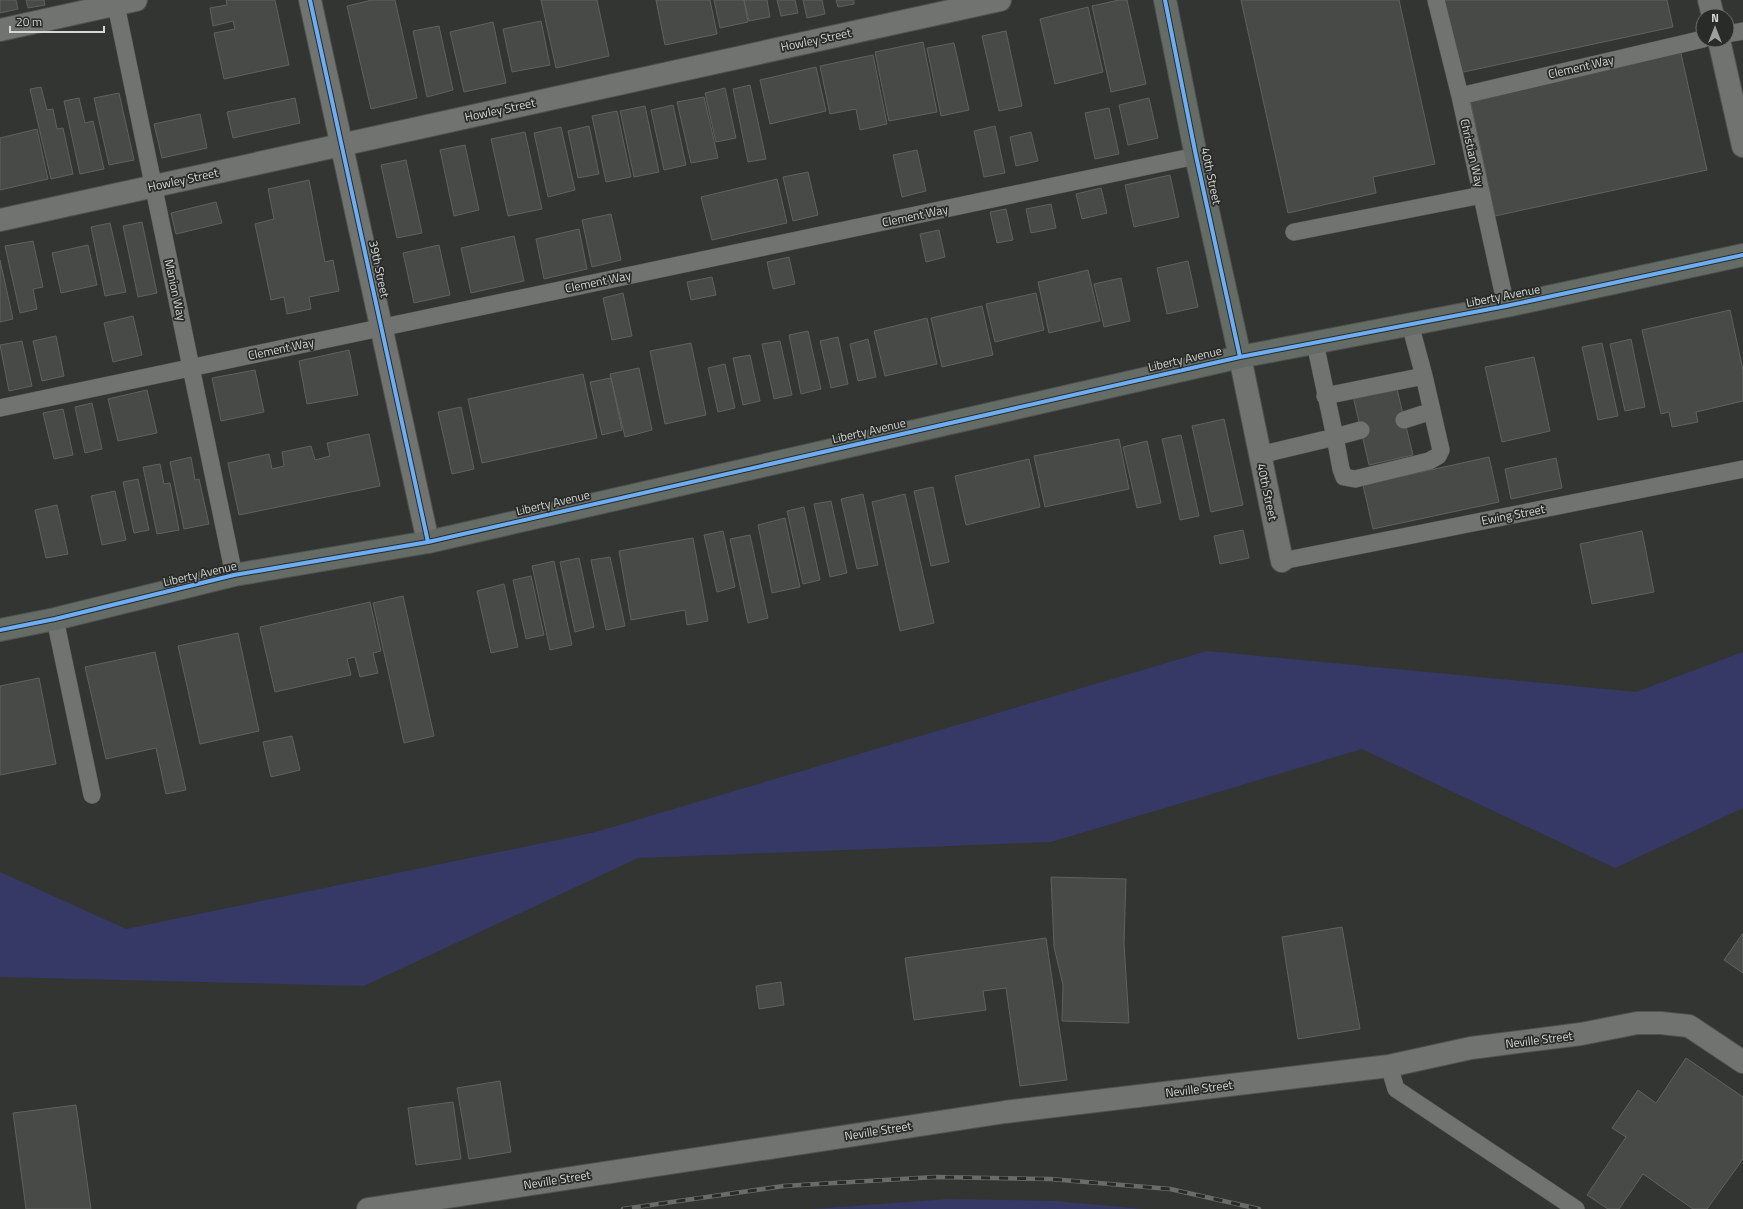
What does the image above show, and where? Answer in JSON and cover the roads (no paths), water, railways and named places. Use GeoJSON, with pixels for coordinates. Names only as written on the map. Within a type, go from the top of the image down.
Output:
{"type":"FeatureCollection","features":[{"type":"Feature","properties":{"kind":"main road","name":"40th Street"},"geometry":{"type":"LineString","coordinates":[[1164,0],[1240,357]]}},
{"type":"Feature","properties":{"kind":"main road","name":"Liberty Avenue"},"geometry":{"type":"LineString","coordinates":[[0,630],[55,619],[234,576],[428,542],[1240,357],[1506,306],[1743,255]]}},
{"type":"Feature","properties":{"kind":"street","name":"39th Street"},"geometry":{"type":"LineString","coordinates":[[310,0],[428,542]]}},
{"type":"Feature","properties":{"kind":"street","name":"Howley Street"},"geometry":{"type":"LineString","coordinates":[[0,220],[1000,0]]}},
{"type":"Feature","properties":{"kind":"street"},"geometry":{"type":"LineString","coordinates":[[0,30],[126,3]]}},
{"type":"Feature","properties":{"kind":"street"},"geometry":{"type":"LineString","coordinates":[[1721,48],[1743,146]]}},
{"type":"Feature","properties":{"kind":"street","name":"40th Street"},"geometry":{"type":"LineString","coordinates":[[1240,357],[1282,561]]}},
{"type":"Feature","properties":{"kind":"street","name":"Neville Street"},"geometry":{"type":"LineString","coordinates":[[368,1209],[1005,1112],[1389,1066],[1471,1048],[1582,1034],[1637,1023],[1661,1022],[1689,1026],[1743,1062]]}},
{"type":"Feature","properties":{"kind":"lane","name":"Christian Way"},"geometry":{"type":"LineString","coordinates":[[1436,0],[1460,96],[1506,306]]}},
{"type":"Feature","properties":{"kind":"lane","name":"Manion Way"},"geometry":{"type":"LineString","coordinates":[[126,3],[153,186],[234,576]]}},
{"type":"Feature","properties":{"kind":"lane","name":"Clement Way"},"geometry":{"type":"LineString","coordinates":[[1460,96],[1695,41]]}},
{"type":"Feature","properties":{"kind":"lane","name":"Clement Way"},"geometry":{"type":"LineString","coordinates":[[0,408],[1196,156]]}},
{"type":"Feature","properties":{"kind":"lane"},"geometry":{"type":"LineString","coordinates":[[1294,232],[1482,196]]}},
{"type":"Feature","properties":{"kind":"lane"},"geometry":{"type":"LineString","coordinates":[[1315,343],[1325,396],[1344,477],[1355,479],[1429,461],[1438,456],[1441,450],[1410,324]]}},
{"type":"Feature","properties":{"kind":"lane"},"geometry":{"type":"LineString","coordinates":[[1325,396],[1424,376]]}},
{"type":"Feature","properties":{"kind":"lane"},"geometry":{"type":"LineString","coordinates":[[1404,420],[1432,411]]}},
{"type":"Feature","properties":{"kind":"lane"},"geometry":{"type":"LineString","coordinates":[[1260,455],[1361,430]]}},
{"type":"Feature","properties":{"kind":"lane","name":"Ewing Street"},"geometry":{"type":"LineString","coordinates":[[1282,561],[1743,469]]}},
{"type":"Feature","properties":{"kind":"lane"},"geometry":{"type":"LineString","coordinates":[[55,619],[92,795]]}},
{"type":"Feature","properties":{"kind":"lane"},"geometry":{"type":"LineString","coordinates":[[1389,1066],[1396,1088],[1576,1209]]}},
{"type":"Feature","properties":{"kind":"railway"},"geometry":{"type":"LineString","coordinates":[[623,1209],[784,1186],[935,1177],[1050,1179],[1170,1189],[1259,1209]]}}]}
